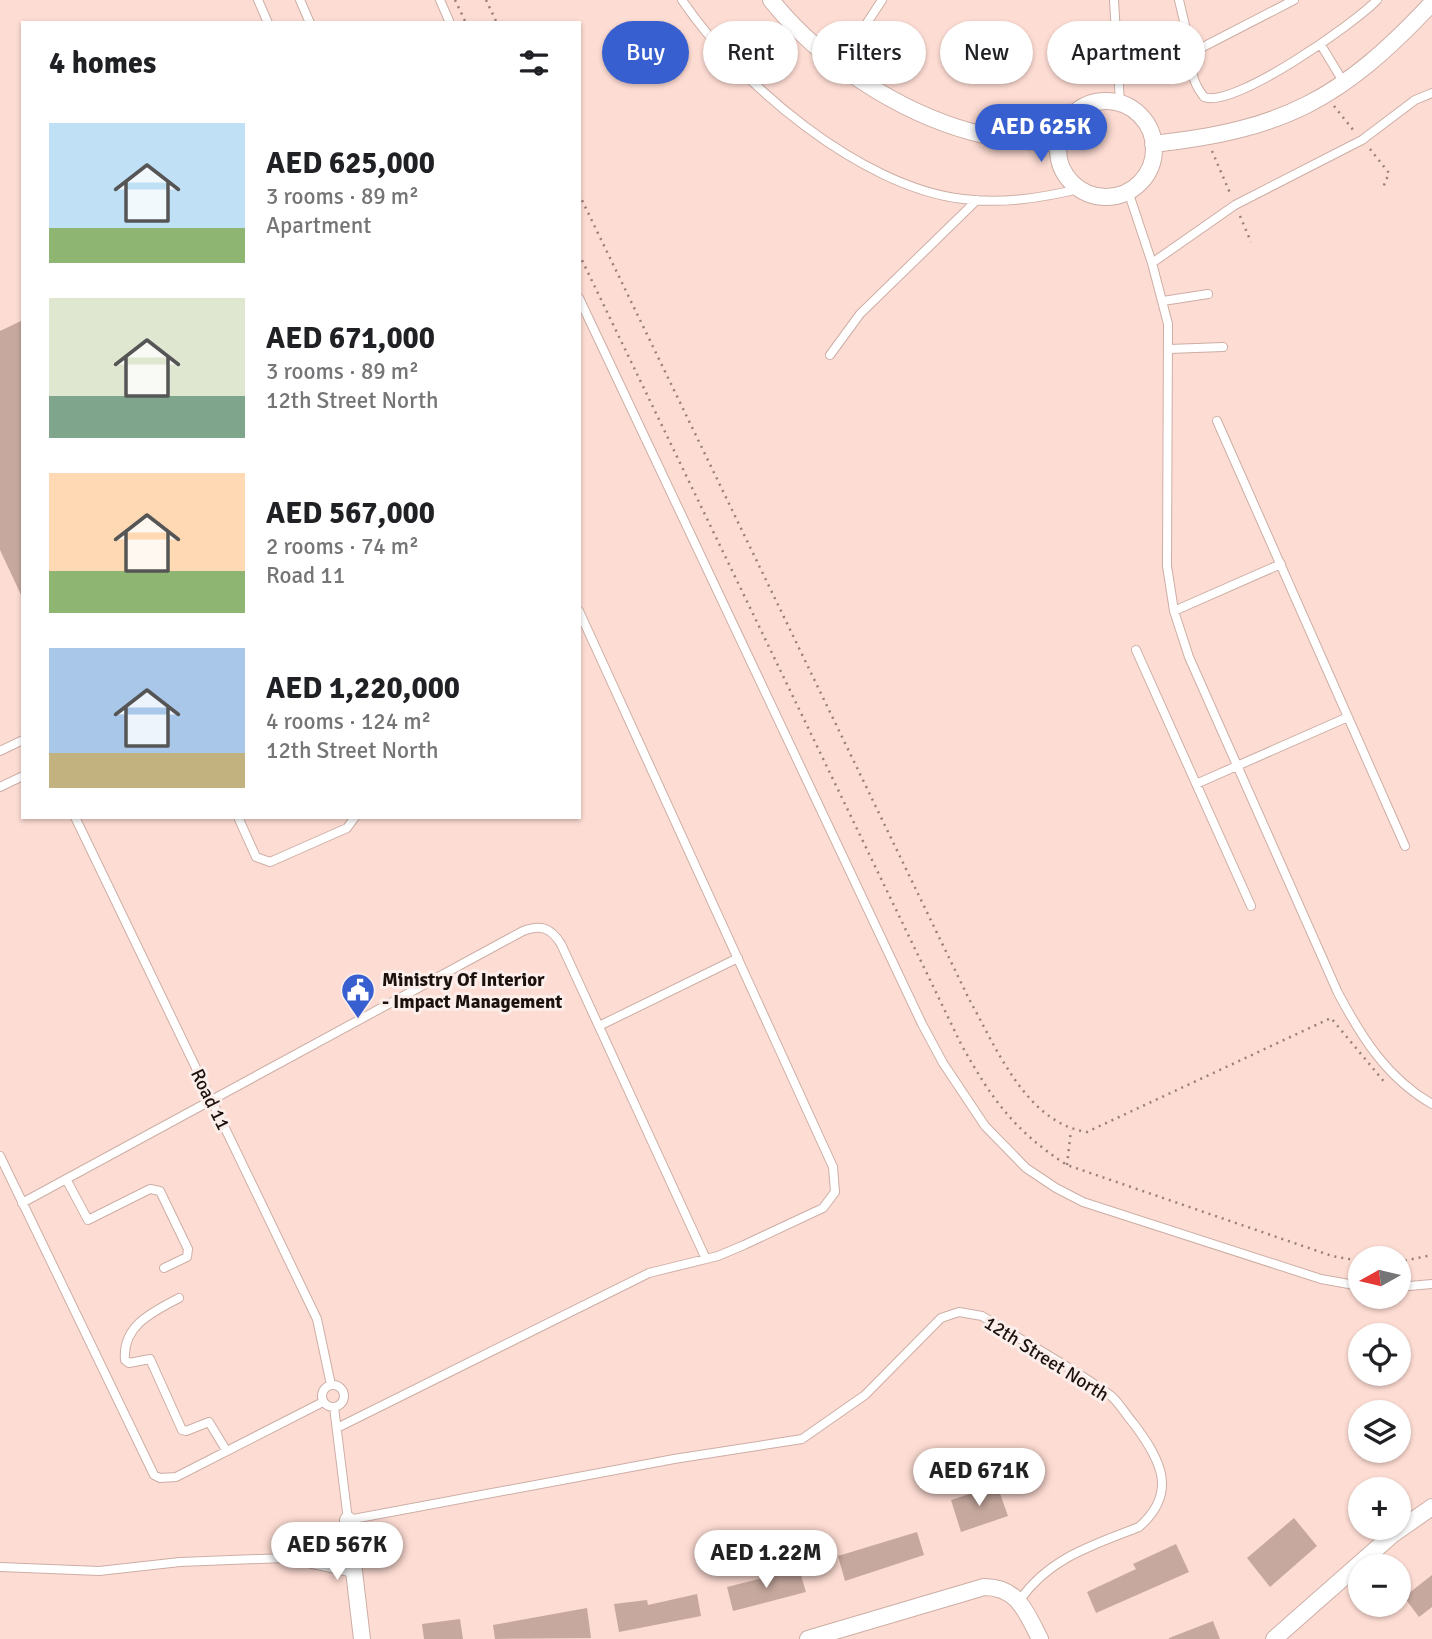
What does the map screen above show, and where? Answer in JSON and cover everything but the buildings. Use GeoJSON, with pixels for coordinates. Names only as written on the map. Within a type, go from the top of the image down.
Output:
{"type":"FeatureCollection","features":[{"type":"Feature","properties":{"kind":"street"},"geometry":{"type":"LineString","coordinates":[[771,0],[790,23],[812,41]]}},
{"type":"Feature","properties":{"kind":"street"},"geometry":{"type":"LineString","coordinates":[[1153,145],[1207,139],[1276,121],[1344,83],[1402,34],[1432,3]]}},
{"type":"Feature","properties":{"kind":"street"},"geometry":{"type":"LineString","coordinates":[[871,84],[906,106],[943,122],[1007,139],[1058,143]]}},
{"type":"Feature","properties":{"kind":"street"},"geometry":{"type":"LineString","coordinates":[[1103,101],[1119,103],[1140,116],[1149,130],[1153,145],[1148,171],[1128,191],[1100,197],[1079,189],[1062,167],[1058,143],[1063,127],[1080,109],[1103,101]]}},
{"type":"Feature","properties":{"kind":"street"},"geometry":{"type":"LineString","coordinates":[[1274,1639],[1392,1535],[1432,1507]]}},
{"type":"Feature","properties":{"kind":"street"},"geometry":{"type":"LineString","coordinates":[[348,1520],[362,1639]]}},
{"type":"Feature","properties":{"kind":"street"},"geometry":{"type":"LineString","coordinates":[[808,1639],[984,1587],[998,1587],[1020,1600],[1040,1639]]}},
{"type":"Feature","properties":{"kind":"lane"},"geometry":{"type":"LineString","coordinates":[[258,0],[267,21]]}},
{"type":"Feature","properties":{"kind":"lane"},"geometry":{"type":"LineString","coordinates":[[300,0],[309,21]]}},
{"type":"Feature","properties":{"kind":"lane"},"geometry":{"type":"LineString","coordinates":[[440,0],[449,21]]}},
{"type":"Feature","properties":{"kind":"lane"},"geometry":{"type":"LineString","coordinates":[[682,0],[698,23],[748,80],[801,122],[849,155],[907,184],[961,199],[977,200],[1019,200],[1079,189]]}},
{"type":"Feature","properties":{"kind":"lane"},"geometry":{"type":"LineString","coordinates":[[868,21],[882,0]]}},
{"type":"Feature","properties":{"kind":"lane"},"geometry":{"type":"LineString","coordinates":[[1114,0],[1119,103]]}},
{"type":"Feature","properties":{"kind":"lane"},"geometry":{"type":"LineString","coordinates":[[1179,0],[1184,21]]}},
{"type":"Feature","properties":{"kind":"lane"},"geometry":{"type":"LineString","coordinates":[[1205,46],[1294,0]]}},
{"type":"Feature","properties":{"kind":"lane"},"geometry":{"type":"LineString","coordinates":[[1197,84],[1204,97],[1215,99],[1238,91],[1321,45],[1362,16],[1377,0]]}},
{"type":"Feature","properties":{"kind":"lane"},"geometry":{"type":"LineString","coordinates":[[1321,45],[1344,83]]}},
{"type":"Feature","properties":{"kind":"lane"},"geometry":{"type":"LineString","coordinates":[[1152,262],[1235,205],[1362,140],[1415,100],[1432,93]]}},
{"type":"Feature","properties":{"kind":"lane"},"geometry":{"type":"LineString","coordinates":[[1128,191],[1163,300],[1169,349],[1165,507],[1167,566],[1174,611],[1189,657],[1236,767],[1353,1022],[1366,1044],[1393,1076],[1432,1104]]}},
{"type":"Feature","properties":{"kind":"lane"},"geometry":{"type":"LineString","coordinates":[[830,355],[860,314],[977,200]]}},
{"type":"Feature","properties":{"kind":"lane"},"geometry":{"type":"LineString","coordinates":[[1163,300],[1208,294]]}},
{"type":"Feature","properties":{"kind":"lane"},"geometry":{"type":"LineString","coordinates":[[581,302],[922,1024],[943,1063],[985,1126],[1026,1168],[1083,1202],[1321,1279],[1348,1284]]}},
{"type":"Feature","properties":{"kind":"lane"},"geometry":{"type":"LineString","coordinates":[[1169,349],[1223,347]]}},
{"type":"Feature","properties":{"kind":"lane"},"geometry":{"type":"LineString","coordinates":[[1217,421],[1405,846]]}},
{"type":"Feature","properties":{"kind":"lane"},"geometry":{"type":"LineString","coordinates":[[1174,611],[1281,564]]}},
{"type":"Feature","properties":{"kind":"lane"},"geometry":{"type":"LineString","coordinates":[[337,1428],[649,1273],[730,1252],[823,1208],[835,1192],[833,1167],[581,615]]}},
{"type":"Feature","properties":{"kind":"lane"},"geometry":{"type":"LineString","coordinates":[[1136,650],[1251,906]]}},
{"type":"Feature","properties":{"kind":"lane"},"geometry":{"type":"LineString","coordinates":[[1196,784],[1348,717]]}},
{"type":"Feature","properties":{"kind":"lane"},"geometry":{"type":"LineString","coordinates":[[0,751],[21,741]]}},
{"type":"Feature","properties":{"kind":"lane"},"geometry":{"type":"LineString","coordinates":[[0,787],[21,777]]}},
{"type":"Feature","properties":{"kind":"lane","name":"Road 11"},"geometry":{"type":"LineString","coordinates":[[76,819],[317,1319],[331,1385]]}},
{"type":"Feature","properties":{"kind":"lane"},"geometry":{"type":"LineString","coordinates":[[239,819],[256,857],[270,862],[347,828],[354,819]]}},
{"type":"Feature","properties":{"kind":"lane"},"geometry":{"type":"LineString","coordinates":[[22,1203],[530,928],[547,928],[555,934],[706,1259]]}},
{"type":"Feature","properties":{"kind":"lane"},"geometry":{"type":"LineString","coordinates":[[599,1026],[738,958]]}},
{"type":"Feature","properties":{"kind":"lane"},"geometry":{"type":"LineString","coordinates":[[0,1156],[149,1469],[160,1478],[176,1477],[323,1402]]}},
{"type":"Feature","properties":{"kind":"lane"},"geometry":{"type":"LineString","coordinates":[[66,1179],[88,1220],[150,1189],[160,1191],[188,1249],[187,1257],[164,1268]]}},
{"type":"Feature","properties":{"kind":"lane"},"geometry":{"type":"LineString","coordinates":[[1411,1286],[1432,1284]]}},
{"type":"Feature","properties":{"kind":"lane"},"geometry":{"type":"LineString","coordinates":[[179,1298],[136,1324],[126,1342],[125,1360],[129,1363],[145,1357],[150,1359],[182,1430],[209,1422],[226,1450]]}},
{"type":"Feature","properties":{"kind":"lane","name":"12th Street North"},"geometry":{"type":"LineString","coordinates":[[348,1520],[674,1458],[803,1439],[864,1395],[941,1318],[959,1312],[982,1316],[1112,1397],[1151,1447],[1160,1464],[1161,1492],[1147,1520],[1139,1527],[1066,1556],[1036,1580],[1020,1600]]}},
{"type":"Feature","properties":{"kind":"lane"},"geometry":{"type":"LineString","coordinates":[[323,1402],[324,1390],[331,1385],[339,1387],[344,1395],[341,1403],[334,1407]]}},
{"type":"Feature","properties":{"kind":"lane"},"geometry":{"type":"LineString","coordinates":[[323,1402],[334,1407]]}},
{"type":"Feature","properties":{"kind":"lane"},"geometry":{"type":"LineString","coordinates":[[334,1407],[348,1520]]}},
{"type":"Feature","properties":{"kind":"lane"},"geometry":{"type":"LineString","coordinates":[[0,1567],[99,1572],[180,1562],[285,1558],[354,1573]]}},
{"type":"Feature","properties":{"kind":"path"},"geometry":{"type":"LineString","coordinates":[[455,0],[465,21]]}},
{"type":"Feature","properties":{"kind":"path"},"geometry":{"type":"LineString","coordinates":[[486,0],[496,21]]}},
{"type":"Feature","properties":{"kind":"path"},"geometry":{"type":"LineString","coordinates":[[1207,139],[1251,242]]}},
{"type":"Feature","properties":{"kind":"path"},"geometry":{"type":"LineString","coordinates":[[581,198],[969,999],[1019,1087],[1058,1122],[1071,1129],[1087,1132],[1331,1018],[1379,1078],[1389,1086]]}},
{"type":"Feature","properties":{"kind":"path"},"geometry":{"type":"LineString","coordinates":[[581,258],[961,1044],[989,1094],[1007,1117],[1068,1165],[1332,1256],[1348,1259]]}},
{"type":"Feature","properties":{"kind":"path"},"geometry":{"type":"LineString","coordinates":[[1068,1165],[1071,1129]]}},
{"type":"Feature","properties":{"kind":"path"},"geometry":{"type":"LineString","coordinates":[[1411,1259],[1432,1255]]}},
{"type":"Feature","properties":{"kind":"place","name":"Ministry Of Interior - Impact Management"},"geometry":{"type":"Point","coordinates":[358,1020]}}]}
